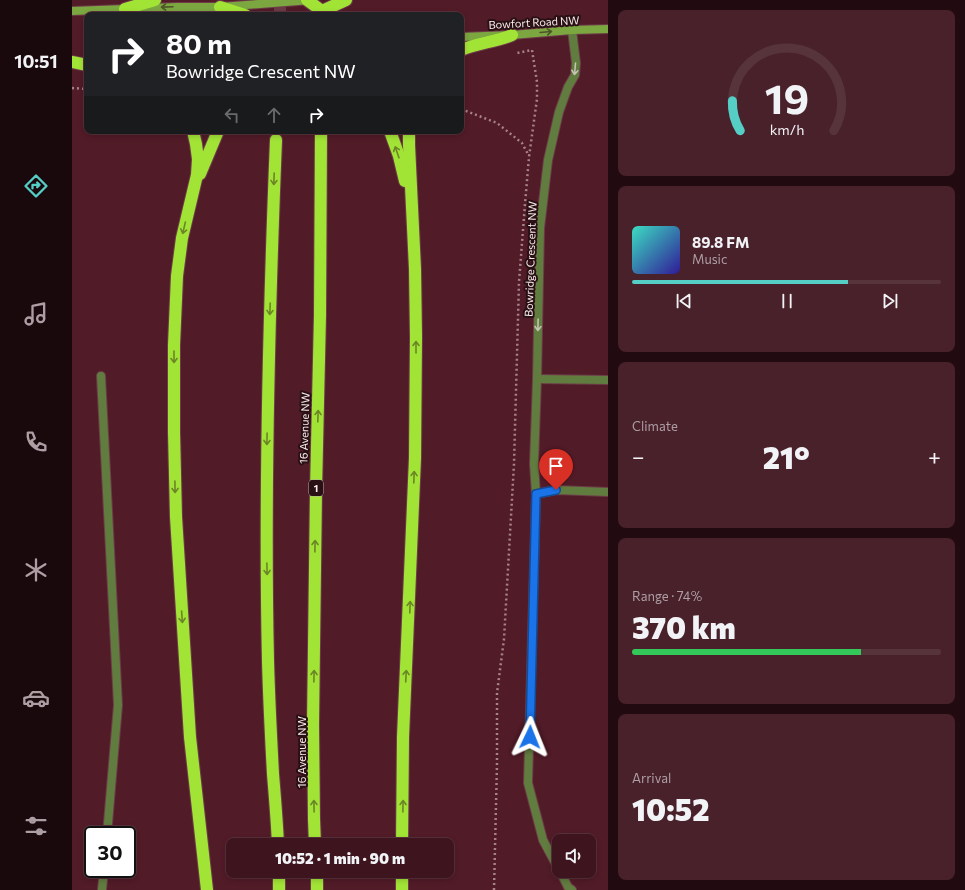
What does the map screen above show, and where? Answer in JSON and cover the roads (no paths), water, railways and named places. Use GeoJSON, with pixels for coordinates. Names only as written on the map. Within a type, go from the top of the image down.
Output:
{"type":"FeatureCollection","features":[{"type":"Feature","properties":{"kind":"highway"},"geometry":{"type":"LineString","coordinates":[[125,9],[155,0]]}},
{"type":"Feature","properties":{"kind":"highway"},"geometry":{"type":"LineString","coordinates":[[316,7],[330,0]]}},
{"type":"Feature","properties":{"kind":"highway"},"geometry":{"type":"LineString","coordinates":[[316,7],[346,0]]}},
{"type":"Feature","properties":{"kind":"highway"},"geometry":{"type":"LineString","coordinates":[[220,7],[236,12]]}},
{"type":"Feature","properties":{"kind":"highway"},"geometry":{"type":"LineString","coordinates":[[464,49],[512,35]]}},
{"type":"Feature","properties":{"kind":"highway"},"geometry":{"type":"LineString","coordinates":[[72,61],[84,64]]}},
{"type":"Feature","properties":{"kind":"highway"},"geometry":{"type":"LineString","coordinates":[[194,134],[198,159],[197,175],[182,238],[177,276],[174,345],[174,432],[176,517],[190,737],[207,890]]}},
{"type":"Feature","properties":{"kind":"highway"},"geometry":{"type":"LineString","coordinates":[[193,190],[217,134]]}},
{"type":"Feature","properties":{"kind":"highway","name":"16 Avenue NW"},"geometry":{"type":"LineString","coordinates":[[315,838],[313,718],[320,308],[321,134]]}},
{"type":"Feature","properties":{"kind":"highway"},"geometry":{"type":"LineString","coordinates":[[391,134],[399,156],[405,180],[410,204],[413,232]]}},
{"type":"Feature","properties":{"kind":"highway"},"geometry":{"type":"LineString","coordinates":[[402,838],[404,737],[415,458],[415,269],[409,134]]}},
{"type":"Feature","properties":{"kind":"highway"},"geometry":{"type":"LineString","coordinates":[[276,140],[267,398],[266,526],[269,691],[278,838]]}},
{"type":"Feature","properties":{"kind":"highway"},"geometry":{"type":"LineString","coordinates":[[279,878],[279,890]]}},
{"type":"Feature","properties":{"kind":"highway"},"geometry":{"type":"LineString","coordinates":[[317,878],[318,890]]}},
{"type":"Feature","properties":{"kind":"highway"},"geometry":{"type":"LineString","coordinates":[[402,878],[402,890]]}},
{"type":"Feature","properties":{"kind":"street"},"geometry":{"type":"LineString","coordinates":[[72,11],[220,7],[316,7]]}},
{"type":"Feature","properties":{"kind":"street","name":"Bowfort Road NW"},"geometry":{"type":"LineString","coordinates":[[464,37],[608,29]]}},
{"type":"Feature","properties":{"kind":"street","name":"Bowridge Crescent NW"},"geometry":{"type":"LineString","coordinates":[[552,857],[543,840],[528,783],[536,494],[534,464],[540,228],[548,160],[560,112],[568,87],[575,75],[576,63],[572,30]]}},
{"type":"Feature","properties":{"kind":"street"},"geometry":{"type":"LineString","coordinates":[[72,61],[84,59]]}},
{"type":"Feature","properties":{"kind":"street"},"geometry":{"type":"LineString","coordinates":[[101,376],[118,705],[108,826]]}},
{"type":"Feature","properties":{"kind":"street"},"geometry":{"type":"LineString","coordinates":[[537,379],[608,380]]}},
{"type":"Feature","properties":{"kind":"street"},"geometry":{"type":"LineString","coordinates":[[536,494],[556,490],[608,492]]}},
{"type":"Feature","properties":{"kind":"street"},"geometry":{"type":"LineString","coordinates":[[102,890],[103,878]]}},
{"type":"Feature","properties":{"kind":"street","name":"Bowridge Crescent NW"},"geometry":{"type":"LineString","coordinates":[[563,878],[568,887],[572,890]]}},
{"type":"Feature","properties":{"kind":"tunnel"},"geometry":{"type":"LineString","coordinates":[[280,0],[280,12]]}}]}
